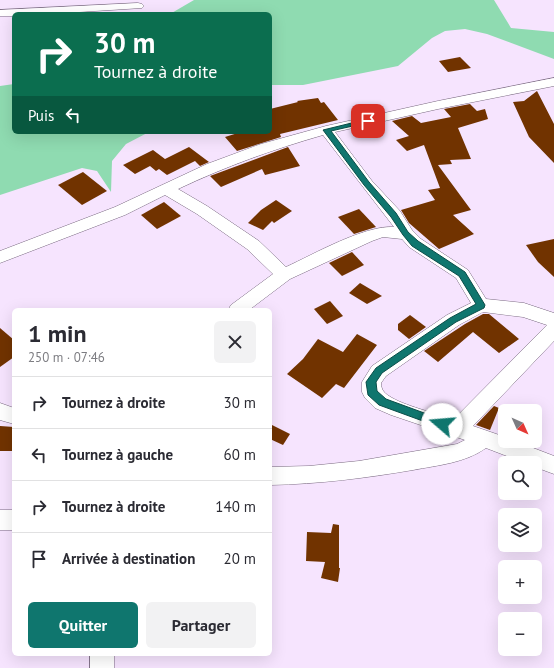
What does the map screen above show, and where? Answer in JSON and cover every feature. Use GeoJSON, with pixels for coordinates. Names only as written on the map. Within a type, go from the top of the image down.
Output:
{"type":"FeatureCollection","features":[{"type":"Feature","properties":{"kind":"street"},"geometry":{"type":"LineString","coordinates":[[20,12],[138,6]]}},
{"type":"Feature","properties":{"kind":"street"},"geometry":{"type":"LineString","coordinates":[[0,13],[12,12]]}},
{"type":"Feature","properties":{"kind":"street"},"geometry":{"type":"LineString","coordinates":[[0,257],[120,212],[212,167],[260,149],[326,130],[438,105],[554,82]]}},
{"type":"Feature","properties":{"kind":"street"},"geometry":{"type":"LineString","coordinates":[[326,130],[367,184],[394,215],[406,234],[415,244],[462,274],[481,305]]}},
{"type":"Feature","properties":{"kind":"street"},"geometry":{"type":"LineString","coordinates":[[166,189],[202,210],[253,245],[284,275]]}},
{"type":"Feature","properties":{"kind":"street"},"geometry":{"type":"LineString","coordinates":[[240,308],[284,275],[377,233],[406,234]]}},
{"type":"Feature","properties":{"kind":"street"},"geometry":{"type":"LineString","coordinates":[[554,320],[524,310],[481,305],[453,320],[379,371],[371,382],[372,392],[382,402],[554,464]]}},
{"type":"Feature","properties":{"kind":"street"},"geometry":{"type":"LineString","coordinates":[[457,429],[554,329]]}},
{"type":"Feature","properties":{"kind":"street"},"geometry":{"type":"LineString","coordinates":[[0,410],[12,416]]}},
{"type":"Feature","properties":{"kind":"street"},"geometry":{"type":"LineString","coordinates":[[272,476],[309,476],[359,470],[457,453],[470,448],[484,438]]}},
{"type":"Feature","properties":{"kind":"street"},"geometry":{"type":"LineString","coordinates":[[0,520],[12,520]]}},
{"type":"Feature","properties":{"kind":"street"},"geometry":{"type":"LineString","coordinates":[[102,656],[102,668]]}},
{"type":"Feature","properties":{"kind":"green space"},"geometry":{"type":"Polygon","coordinates":[[[194,0],[494,0],[511,28],[554,32],[554,59],[487,34],[465,29],[445,31],[432,38],[398,66],[303,85],[272,85],[272,12],[173,12],[194,0]]]}},
{"type":"Feature","properties":{"kind":"green space"},"geometry":{"type":"Polygon","coordinates":[[[12,84],[12,134],[145,134],[126,144],[112,161],[111,192],[97,171],[82,168],[0,195],[0,86],[12,84]]]}},
{"type":"Feature","properties":{"kind":"building"},"geometry":{"type":"Polygon","coordinates":[[[460,57],[471,68],[448,72],[439,61],[460,57]]]}},
{"type":"Feature","properties":{"kind":"building"},"geometry":{"type":"Polygon","coordinates":[[[537,91],[554,124],[554,163],[529,137],[513,102],[524,101],[537,91]]]}},
{"type":"Feature","properties":{"kind":"building"},"geometry":{"type":"Polygon","coordinates":[[[318,98],[321,103],[324,102],[338,120],[280,134],[281,137],[237,151],[225,137],[235,134],[272,134],[272,108],[298,102],[297,101],[318,98]]]}},
{"type":"Feature","properties":{"kind":"building"},"geometry":{"type":"Polygon","coordinates":[[[470,104],[477,111],[485,109],[488,119],[458,128],[471,159],[450,160],[452,164],[438,165],[471,210],[453,215],[474,234],[439,249],[409,223],[401,210],[435,200],[428,190],[440,188],[424,145],[407,151],[396,140],[409,136],[392,121],[412,116],[421,123],[451,117],[444,109],[470,104]]]}},
{"type":"Feature","properties":{"kind":"building"},"geometry":{"type":"Polygon","coordinates":[[[189,147],[209,162],[200,166],[195,161],[167,175],[159,169],[156,171],[150,166],[135,174],[123,165],[153,150],[165,159],[189,147]]]}},
{"type":"Feature","properties":{"kind":"building"},"geometry":{"type":"Polygon","coordinates":[[[288,147],[300,166],[265,175],[262,169],[221,187],[210,176],[288,147]]]}},
{"type":"Feature","properties":{"kind":"building"},"geometry":{"type":"Polygon","coordinates":[[[83,172],[107,191],[82,205],[58,185],[83,172]]]}},
{"type":"Feature","properties":{"kind":"building"},"geometry":{"type":"Polygon","coordinates":[[[276,200],[292,211],[274,223],[272,221],[263,230],[248,223],[261,210],[276,200]]]}},
{"type":"Feature","properties":{"kind":"building"},"geometry":{"type":"Polygon","coordinates":[[[164,202],[181,216],[157,229],[141,215],[164,202]]]}},
{"type":"Feature","properties":{"kind":"building"},"geometry":{"type":"Polygon","coordinates":[[[359,209],[376,227],[354,234],[338,217],[359,209]]]}},
{"type":"Feature","properties":{"kind":"building"},"geometry":{"type":"Polygon","coordinates":[[[554,239],[554,277],[538,262],[526,245],[554,239]]]}},
{"type":"Feature","properties":{"kind":"building"},"geometry":{"type":"Polygon","coordinates":[[[352,252],[364,265],[342,276],[329,263],[352,252]]]}},
{"type":"Feature","properties":{"kind":"building"},"geometry":{"type":"Polygon","coordinates":[[[360,283],[382,296],[367,304],[349,293],[360,283]]]}},
{"type":"Feature","properties":{"kind":"building"},"geometry":{"type":"Polygon","coordinates":[[[330,301],[343,316],[327,324],[314,309],[330,301]]]}},
{"type":"Feature","properties":{"kind":"building"},"geometry":{"type":"Polygon","coordinates":[[[483,314],[489,314],[519,339],[499,353],[473,332],[438,362],[424,351],[465,324],[483,314]]]}},
{"type":"Feature","properties":{"kind":"building"},"geometry":{"type":"Polygon","coordinates":[[[410,315],[426,327],[409,339],[398,330],[398,324],[410,315]]]}},
{"type":"Feature","properties":{"kind":"building"},"geometry":{"type":"Polygon","coordinates":[[[0,328],[12,338],[12,358],[0,367],[0,328]]]}},
{"type":"Feature","properties":{"kind":"building"},"geometry":{"type":"Polygon","coordinates":[[[357,334],[377,345],[344,388],[336,384],[322,398],[287,374],[303,359],[318,339],[343,352],[357,334]]]}},
{"type":"Feature","properties":{"kind":"building"},"geometry":{"type":"Polygon","coordinates":[[[494,406],[498,408],[490,430],[476,425],[494,406]]]}},
{"type":"Feature","properties":{"kind":"building"},"geometry":{"type":"Polygon","coordinates":[[[272,425],[290,434],[283,445],[272,440],[272,425]]]}},
{"type":"Feature","properties":{"kind":"building"},"geometry":{"type":"Polygon","coordinates":[[[0,426],[12,427],[12,451],[0,451],[0,426]]]}},
{"type":"Feature","properties":{"kind":"building"},"geometry":{"type":"Polygon","coordinates":[[[333,524],[339,525],[340,568],[338,582],[321,578],[325,562],[306,561],[307,532],[331,533],[333,524]]]}},
{"type":"Feature","properties":{"kind":"route"},"geometry":{"type":"LineString","coordinates":[[368,121],[326,130],[367,184],[394,215],[406,234],[415,244],[462,274],[481,305],[453,320],[379,371],[371,382],[372,392],[382,402],[442,424]]}}]}
